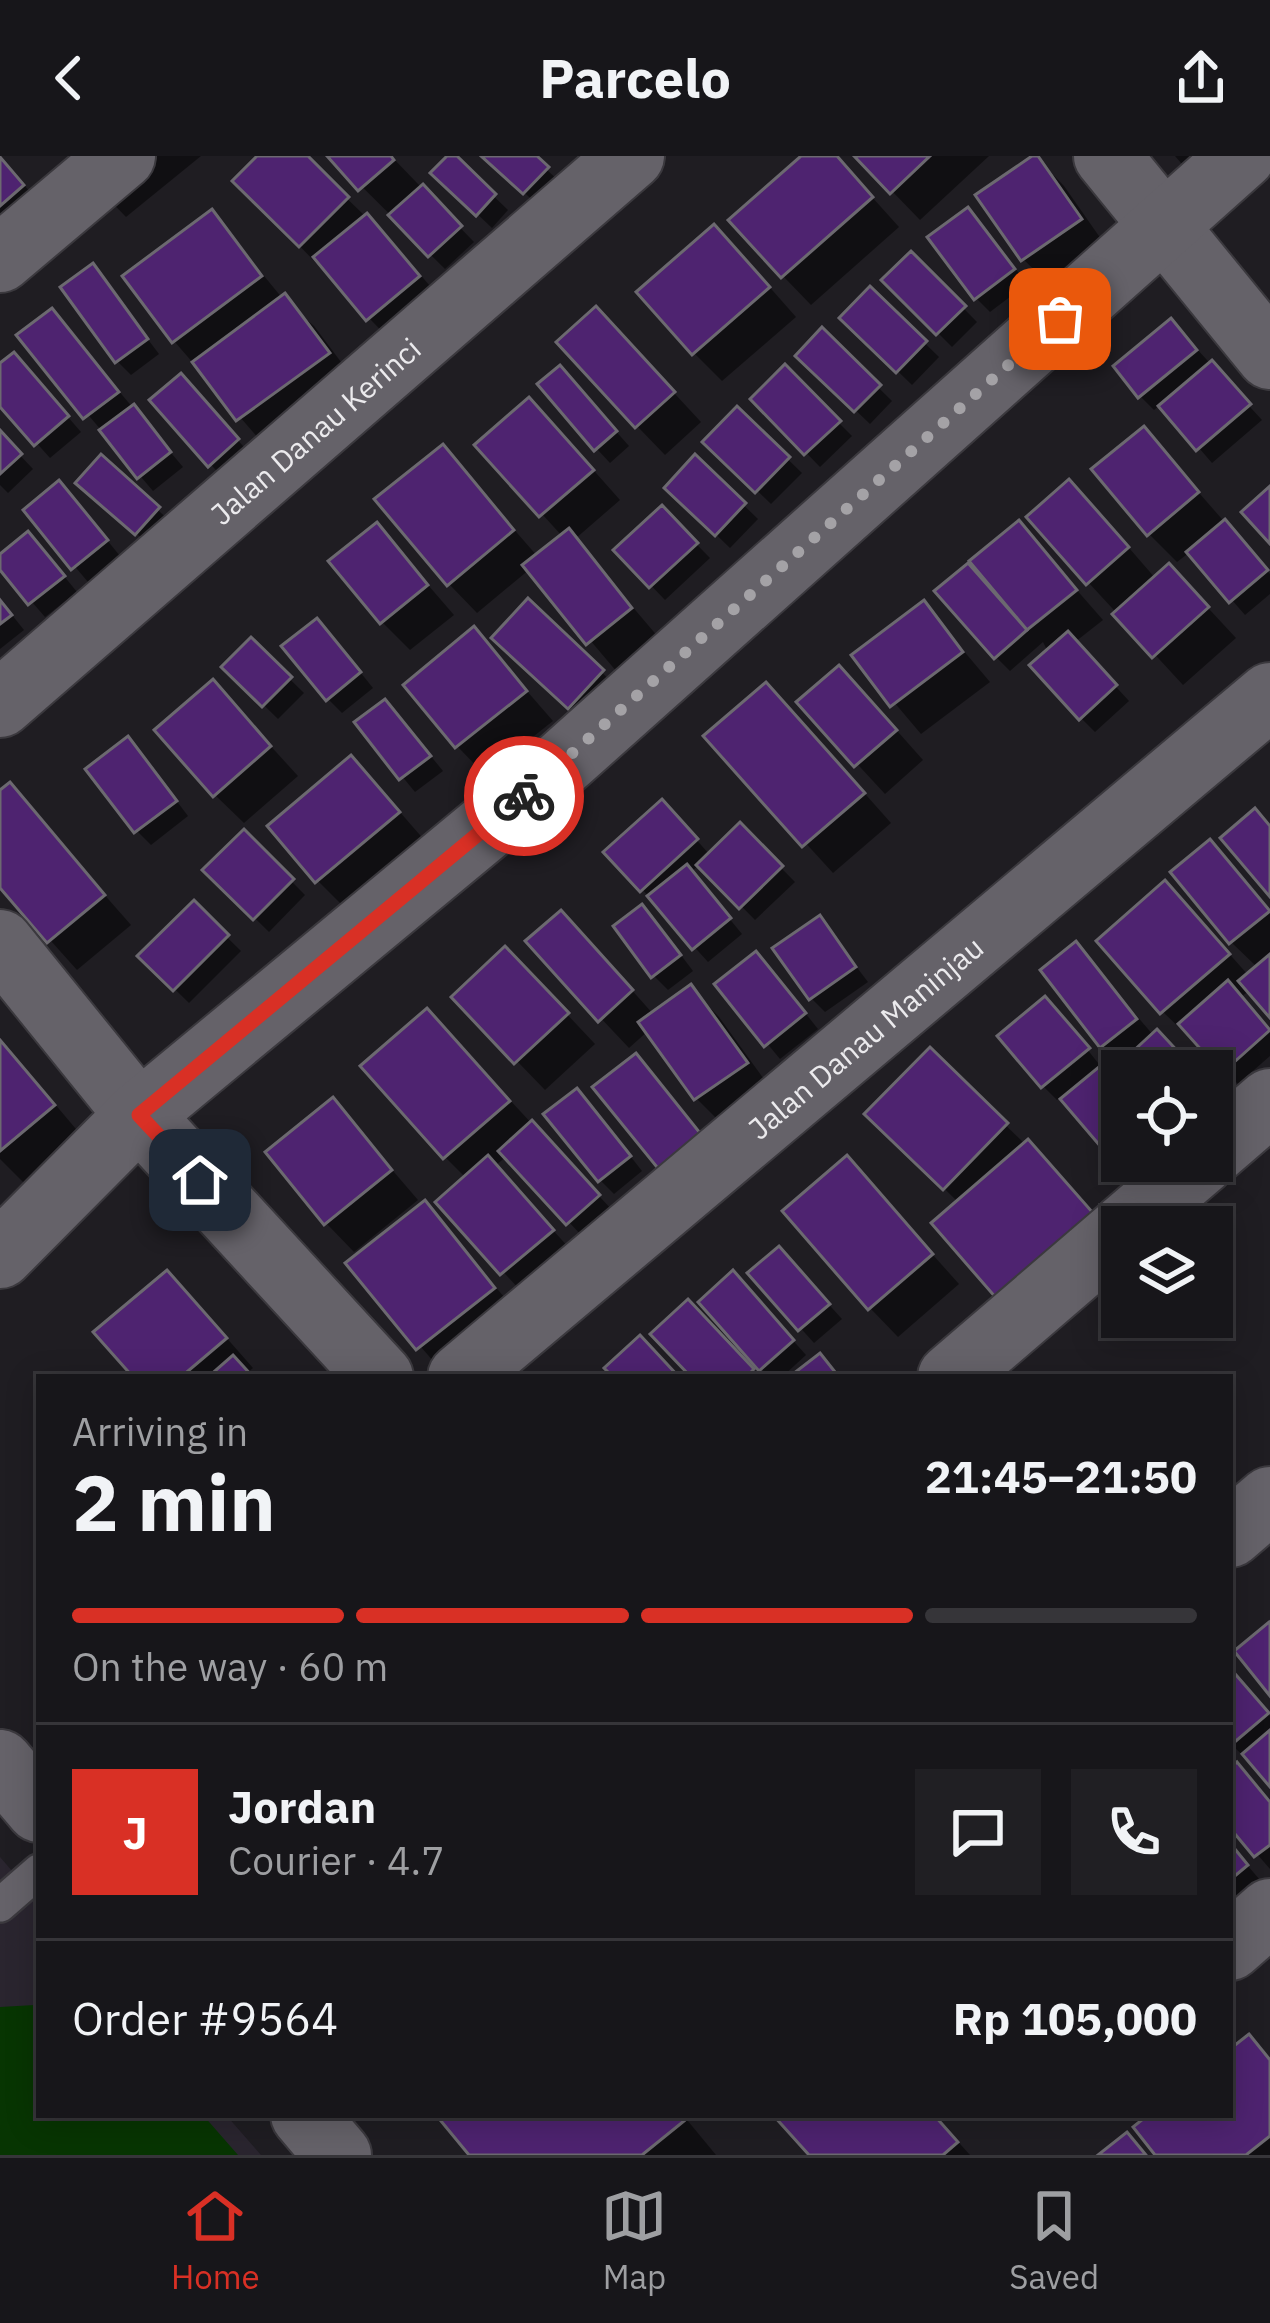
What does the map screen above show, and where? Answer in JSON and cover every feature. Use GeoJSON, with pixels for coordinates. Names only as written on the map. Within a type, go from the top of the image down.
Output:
{"type":"FeatureCollection","features":[{"type":"Feature","properties":{"kind":"street"},"geometry":{"type":"LineString","coordinates":[[0,259],[122,156]]}},
{"type":"Feature","properties":{"kind":"street","name":"Jalan Danau Kerinci"},"geometry":{"type":"LineString","coordinates":[[0,704],[631,156]]}},
{"type":"Feature","properties":{"kind":"street"},"geometry":{"type":"LineString","coordinates":[[1107,156],[1270,356]]}},
{"type":"Feature","properties":{"kind":"street"},"geometry":{"type":"LineString","coordinates":[[0,1255],[139,1115],[541,782],[1242,156]]}},
{"type":"Feature","properties":{"kind":"street","name":"Jalan Danau Maninjau"},"geometry":{"type":"LineString","coordinates":[[464,1374],[1270,696]]}},
{"type":"Feature","properties":{"kind":"street"},"geometry":{"type":"LineString","coordinates":[[0,944],[139,1115],[377,1374]]}},
{"type":"Feature","properties":{"kind":"street"},"geometry":{"type":"LineString","coordinates":[[1233,1134],[1270,1102]]}},
{"type":"Feature","properties":{"kind":"street"},"geometry":{"type":"LineString","coordinates":[[1150,1206],[1178,1182]]}},
{"type":"Feature","properties":{"kind":"street"},"geometry":{"type":"LineString","coordinates":[[954,1374],[1101,1248]]}},
{"type":"Feature","properties":{"kind":"street"},"geometry":{"type":"LineString","coordinates":[[1233,1531],[1270,1500]]}},
{"type":"Feature","properties":{"kind":"street"},"geometry":{"type":"LineString","coordinates":[[0,1763],[36,1805]]}},
{"type":"Feature","properties":{"kind":"street"},"geometry":{"type":"LineString","coordinates":[[1233,1944],[1270,1912]]}},
{"type":"Feature","properties":{"kind":"street"},"geometry":{"type":"LineString","coordinates":[[307,2118],[338,2155]]}},
{"type":"Feature","properties":{"kind":"lane"},"geometry":{"type":"LineString","coordinates":[[0,1905],[36,1874]]}},
{"type":"Feature","properties":{"kind":"shaded area"},"geometry":{"type":"Polygon","coordinates":[[[0,1857],[36,1899],[36,2118],[229,2118],[261,2155],[0,2155],[0,1857]]]}},
{"type":"Feature","properties":{"kind":"green space"},"geometry":{"type":"Polygon","coordinates":[[[35,2005],[36,2118],[206,2118],[238,2155],[0,2155],[0,2007],[35,2005]]]}},
{"type":"Feature","properties":{"kind":"building"},"geometry":{"type":"Polygon","coordinates":[[[257,156],[308,156],[349,197],[299,247],[232,181],[257,156]]]}},
{"type":"Feature","properties":{"kind":"building"},"geometry":{"type":"Polygon","coordinates":[[[327,156],[391,156],[394,160],[358,191],[327,156]]]}},
{"type":"Feature","properties":{"kind":"building"},"geometry":{"type":"Polygon","coordinates":[[[447,156],[457,156],[496,194],[476,216],[430,173],[447,156]]]}},
{"type":"Feature","properties":{"kind":"building"},"geometry":{"type":"Polygon","coordinates":[[[481,156],[537,156],[549,167],[523,194],[481,156]]]}},
{"type":"Feature","properties":{"kind":"building"},"geometry":{"type":"Polygon","coordinates":[[[801,156],[837,156],[873,197],[781,278],[728,220],[801,156]]]}},
{"type":"Feature","properties":{"kind":"building"},"geometry":{"type":"Polygon","coordinates":[[[854,156],[930,156],[890,194],[854,156]]]}},
{"type":"Feature","properties":{"kind":"building"},"geometry":{"type":"Polygon","coordinates":[[[1038,156],[1082,219],[1021,261],[975,195],[1038,156]]]}},
{"type":"Feature","properties":{"kind":"building"},"geometry":{"type":"Polygon","coordinates":[[[0,157],[24,185],[0,206],[0,157]]]}},
{"type":"Feature","properties":{"kind":"building"},"geometry":{"type":"Polygon","coordinates":[[[423,184],[462,226],[428,257],[388,215],[423,184]]]}},
{"type":"Feature","properties":{"kind":"building"},"geometry":{"type":"Polygon","coordinates":[[[968,207],[1015,269],[974,300],[927,237],[968,207]]]}},
{"type":"Feature","properties":{"kind":"building"},"geometry":{"type":"Polygon","coordinates":[[[212,209],[262,276],[172,343],[122,276],[212,209]]]}},
{"type":"Feature","properties":{"kind":"building"},"geometry":{"type":"Polygon","coordinates":[[[367,213],[420,276],[366,321],[313,257],[367,213]]]}},
{"type":"Feature","properties":{"kind":"building"},"geometry":{"type":"Polygon","coordinates":[[[714,224],[770,287],[692,355],[636,292],[714,224]]]}},
{"type":"Feature","properties":{"kind":"building"},"geometry":{"type":"Polygon","coordinates":[[[911,251],[966,306],[936,335],[881,280],[911,251]]]}},
{"type":"Feature","properties":{"kind":"building"},"geometry":{"type":"Polygon","coordinates":[[[93,263],[148,339],[115,363],[60,287],[93,263]]]}},
{"type":"Feature","properties":{"kind":"building"},"geometry":{"type":"Polygon","coordinates":[[[870,286],[927,341],[896,373],[839,318],[870,286]]]}},
{"type":"Feature","properties":{"kind":"building"},"geometry":{"type":"Polygon","coordinates":[[[285,293],[330,353],[236,421],[192,362],[285,293]]]}},
{"type":"Feature","properties":{"kind":"building"},"geometry":{"type":"Polygon","coordinates":[[[596,306],[675,392],[635,428],[556,342],[596,306]]]}},
{"type":"Feature","properties":{"kind":"building"},"geometry":{"type":"Polygon","coordinates":[[[52,308],[119,392],[83,419],[16,335],[52,308]]]}},
{"type":"Feature","properties":{"kind":"building"},"geometry":{"type":"Polygon","coordinates":[[[1171,318],[1197,350],[1138,398],[1113,366],[1171,318]]]}},
{"type":"Feature","properties":{"kind":"building"},"geometry":{"type":"Polygon","coordinates":[[[822,327],[881,385],[854,412],[795,356],[822,327]]]}},
{"type":"Feature","properties":{"kind":"building"},"geometry":{"type":"Polygon","coordinates":[[[14,352],[69,416],[34,446],[0,407],[0,363],[14,352]]]}},
{"type":"Feature","properties":{"kind":"building"},"geometry":{"type":"Polygon","coordinates":[[[1212,360],[1251,404],[1196,451],[1158,406],[1212,360]]]}},
{"type":"Feature","properties":{"kind":"building"},"geometry":{"type":"Polygon","coordinates":[[[785,364],[841,421],[804,455],[750,399],[785,364]]]}},
{"type":"Feature","properties":{"kind":"building"},"geometry":{"type":"Polygon","coordinates":[[[560,365],[617,431],[594,451],[537,384],[560,365]]]}},
{"type":"Feature","properties":{"kind":"building"},"geometry":{"type":"Polygon","coordinates":[[[181,373],[239,439],[208,467],[149,400],[181,373]]]}},
{"type":"Feature","properties":{"kind":"building"},"geometry":{"type":"Polygon","coordinates":[[[529,397],[594,470],[539,517],[474,445],[529,397]]]}},
{"type":"Feature","properties":{"kind":"building"},"geometry":{"type":"Polygon","coordinates":[[[134,404],[171,452],[137,479],[99,430],[134,404]]]}},
{"type":"Feature","properties":{"kind":"building"},"geometry":{"type":"Polygon","coordinates":[[[737,406],[790,457],[755,493],[702,442],[737,406]]]}},
{"type":"Feature","properties":{"kind":"building"},"geometry":{"type":"Polygon","coordinates":[[[1144,426],[1199,492],[1147,536],[1091,469],[1144,426]]]}},
{"type":"Feature","properties":{"kind":"building"},"geometry":{"type":"Polygon","coordinates":[[[0,430],[22,454],[0,474],[0,430]]]}},
{"type":"Feature","properties":{"kind":"building"},"geometry":{"type":"Polygon","coordinates":[[[443,444],[514,530],[447,586],[374,499],[443,444]]]}},
{"type":"Feature","properties":{"kind":"building"},"geometry":{"type":"Polygon","coordinates":[[[101,454],[160,507],[135,535],[75,483],[101,454]]]}},
{"type":"Feature","properties":{"kind":"building"},"geometry":{"type":"Polygon","coordinates":[[[695,454],[746,503],[715,536],[664,488],[695,454]]]}},
{"type":"Feature","properties":{"kind":"building"},"geometry":{"type":"Polygon","coordinates":[[[1069,479],[1129,547],[1086,585],[1026,517],[1069,479]]]}},
{"type":"Feature","properties":{"kind":"building"},"geometry":{"type":"Polygon","coordinates":[[[59,480],[108,540],[71,570],[23,510],[59,480]]]}},
{"type":"Feature","properties":{"kind":"building"},"geometry":{"type":"Polygon","coordinates":[[[1270,486],[1270,544],[1241,512],[1270,486]]]}},
{"type":"Feature","properties":{"kind":"building"},"geometry":{"type":"Polygon","coordinates":[[[662,505],[698,543],[649,588],[613,550],[662,505]]]}},
{"type":"Feature","properties":{"kind":"building"},"geometry":{"type":"Polygon","coordinates":[[[1225,519],[1268,570],[1229,603],[1186,552],[1225,519]]]}},
{"type":"Feature","properties":{"kind":"building"},"geometry":{"type":"Polygon","coordinates":[[[1019,520],[1077,590],[1027,630],[969,561],[1019,520]]]}},
{"type":"Feature","properties":{"kind":"building"},"geometry":{"type":"Polygon","coordinates":[[[377,522],[428,585],[380,624],[328,561],[377,522]]]}},
{"type":"Feature","properties":{"kind":"building"},"geometry":{"type":"Polygon","coordinates":[[[569,528],[632,608],[586,645],[522,565],[569,528]]]}},
{"type":"Feature","properties":{"kind":"building"},"geometry":{"type":"Polygon","coordinates":[[[28,531],[65,576],[28,605],[0,570],[0,554],[28,531]]]}},
{"type":"Feature","properties":{"kind":"building"},"geometry":{"type":"Polygon","coordinates":[[[968,563],[1027,630],[994,659],[934,591],[968,563]]]}},
{"type":"Feature","properties":{"kind":"building"},"geometry":{"type":"Polygon","coordinates":[[[1169,563],[1209,607],[1152,658],[1112,614],[1169,563]]]}},
{"type":"Feature","properties":{"kind":"building"},"geometry":{"type":"Polygon","coordinates":[[[528,598],[604,670],[568,709],[491,638],[528,598]]]}},
{"type":"Feature","properties":{"kind":"building"},"geometry":{"type":"Polygon","coordinates":[[[0,600],[12,615],[0,624],[0,600]]]}},
{"type":"Feature","properties":{"kind":"building"},"geometry":{"type":"Polygon","coordinates":[[[924,600],[963,652],[890,707],[851,655],[924,600]]]}},
{"type":"Feature","properties":{"kind":"building"},"geometry":{"type":"Polygon","coordinates":[[[317,618],[361,672],[326,701],[281,646],[317,618]]]}},
{"type":"Feature","properties":{"kind":"building"},"geometry":{"type":"Polygon","coordinates":[[[474,626],[527,691],[455,748],[403,685],[474,626]]]}},
{"type":"Feature","properties":{"kind":"building"},"geometry":{"type":"Polygon","coordinates":[[[1068,631],[1117,685],[1079,720],[1029,665],[1068,631]]]}},
{"type":"Feature","properties":{"kind":"building"},"geometry":{"type":"Polygon","coordinates":[[[251,637],[292,677],[262,707],[221,667],[251,637]]]}},
{"type":"Feature","properties":{"kind":"building"},"geometry":{"type":"Polygon","coordinates":[[[839,665],[897,730],[854,767],[796,702],[839,665]]]}},
{"type":"Feature","properties":{"kind":"building"},"geometry":{"type":"Polygon","coordinates":[[[213,679],[271,746],[213,797],[154,730],[213,679]]]}},
{"type":"Feature","properties":{"kind":"building"},"geometry":{"type":"Polygon","coordinates":[[[766,682],[865,793],[802,847],[703,736],[766,682]]]}},
{"type":"Feature","properties":{"kind":"building"},"geometry":{"type":"Polygon","coordinates":[[[385,699],[431,756],[399,780],[354,722],[385,699]]]}},
{"type":"Feature","properties":{"kind":"building"},"geometry":{"type":"Polygon","coordinates":[[[128,736],[177,801],[134,833],[85,769],[128,736]]]}},
{"type":"Feature","properties":{"kind":"building"},"geometry":{"type":"Polygon","coordinates":[[[351,755],[400,812],[315,883],[267,826],[351,755]]]}},
{"type":"Feature","properties":{"kind":"building"},"geometry":{"type":"Polygon","coordinates":[[[10,782],[105,895],[47,943],[0,888],[0,790],[10,782]]]}},
{"type":"Feature","properties":{"kind":"building"},"geometry":{"type":"Polygon","coordinates":[[[662,799],[698,839],[640,892],[603,852],[662,799]]]}},
{"type":"Feature","properties":{"kind":"building"},"geometry":{"type":"Polygon","coordinates":[[[1255,808],[1270,826],[1270,897],[1220,838],[1255,808]]]}},
{"type":"Feature","properties":{"kind":"building"},"geometry":{"type":"Polygon","coordinates":[[[740,822],[783,866],[739,909],[696,865],[740,822]]]}},
{"type":"Feature","properties":{"kind":"building"},"geometry":{"type":"Polygon","coordinates":[[[244,829],[294,879],[253,920],[202,870],[244,829]]]}},
{"type":"Feature","properties":{"kind":"building"},"geometry":{"type":"Polygon","coordinates":[[[1210,839],[1270,911],[1229,944],[1170,872],[1210,839]]]}},
{"type":"Feature","properties":{"kind":"building"},"geometry":{"type":"Polygon","coordinates":[[[687,864],[731,918],[692,950],[647,896],[687,864]]]}},
{"type":"Feature","properties":{"kind":"building"},"geometry":{"type":"Polygon","coordinates":[[[1165,880],[1230,954],[1160,1014],[1096,941],[1165,880]]]}},
{"type":"Feature","properties":{"kind":"building"},"geometry":{"type":"Polygon","coordinates":[[[194,900],[229,935],[173,991],[137,956],[194,900]]]}},
{"type":"Feature","properties":{"kind":"building"},"geometry":{"type":"Polygon","coordinates":[[[642,904],[681,955],[651,978],[613,926],[642,904]]]}},
{"type":"Feature","properties":{"kind":"building"},"geometry":{"type":"Polygon","coordinates":[[[561,910],[633,990],[598,1022],[525,941],[561,910]]]}},
{"type":"Feature","properties":{"kind":"building"},"geometry":{"type":"Polygon","coordinates":[[[820,915],[856,967],[809,1000],[772,948],[820,915]]]}},
{"type":"Feature","properties":{"kind":"building"},"geometry":{"type":"Polygon","coordinates":[[[1076,941],[1137,1019],[1100,1048],[1040,970],[1076,941]]]}},
{"type":"Feature","properties":{"kind":"building"},"geometry":{"type":"Polygon","coordinates":[[[505,946],[569,1013],[514,1064],[451,997],[505,946]]]}},
{"type":"Feature","properties":{"kind":"building"},"geometry":{"type":"Polygon","coordinates":[[[756,951],[806,1013],[764,1047],[714,984],[756,951]]]}},
{"type":"Feature","properties":{"kind":"building"},"geometry":{"type":"Polygon","coordinates":[[[1270,954],[1270,1018],[1238,981],[1270,954]]]}},
{"type":"Feature","properties":{"kind":"building"},"geometry":{"type":"Polygon","coordinates":[[[1228,980],[1270,1030],[1233,1063],[1233,1050],[1201,1050],[1178,1024],[1228,980]]]}},
{"type":"Feature","properties":{"kind":"building"},"geometry":{"type":"Polygon","coordinates":[[[691,984],[748,1063],[694,1100],[638,1022],[691,984]]]}},
{"type":"Feature","properties":{"kind":"building"},"geometry":{"type":"Polygon","coordinates":[[[1045,996],[1090,1048],[1041,1088],[997,1036],[1045,996]]]}},
{"type":"Feature","properties":{"kind":"building"},"geometry":{"type":"Polygon","coordinates":[[[427,1008],[510,1101],[443,1159],[360,1066],[427,1008]]]}},
{"type":"Feature","properties":{"kind":"building"},"geometry":{"type":"Polygon","coordinates":[[[1157,1029],[1176,1050],[1134,1050],[1157,1029]]]}},
{"type":"Feature","properties":{"kind":"building"},"geometry":{"type":"Polygon","coordinates":[[[0,1040],[55,1105],[0,1151],[0,1040]]]}},
{"type":"Feature","properties":{"kind":"building"},"geometry":{"type":"Polygon","coordinates":[[[930,1047],[1008,1123],[943,1190],[864,1114],[930,1047]]]}},
{"type":"Feature","properties":{"kind":"building"},"geometry":{"type":"Polygon","coordinates":[[[636,1053],[712,1148],[669,1182],[592,1087],[636,1053]]]}},
{"type":"Feature","properties":{"kind":"building"},"geometry":{"type":"Polygon","coordinates":[[[1100,1066],[1101,1147],[1060,1099],[1100,1066]]]}},
{"type":"Feature","properties":{"kind":"building"},"geometry":{"type":"Polygon","coordinates":[[[577,1088],[631,1156],[598,1182],[543,1114],[577,1088]]]}},
{"type":"Feature","properties":{"kind":"building"},"geometry":{"type":"Polygon","coordinates":[[[333,1097],[392,1170],[324,1225],[265,1152],[333,1097]]]}},
{"type":"Feature","properties":{"kind":"building"},"geometry":{"type":"Polygon","coordinates":[[[532,1120],[600,1195],[566,1225],[498,1151],[532,1120]]]}},
{"type":"Feature","properties":{"kind":"building"},"geometry":{"type":"Polygon","coordinates":[[[1028,1139],[1101,1222],[1101,1236],[1010,1314],[931,1223],[1028,1139]]]}},
{"type":"Feature","properties":{"kind":"building"},"geometry":{"type":"Polygon","coordinates":[[[488,1155],[554,1230],[500,1275],[435,1202],[488,1155]]]}},
{"type":"Feature","properties":{"kind":"building"},"geometry":{"type":"Polygon","coordinates":[[[847,1155],[933,1254],[868,1310],[782,1211],[847,1155]]]}},
{"type":"Feature","properties":{"kind":"building"},"geometry":{"type":"Polygon","coordinates":[[[425,1200],[495,1288],[416,1350],[345,1263],[425,1200]]]}},
{"type":"Feature","properties":{"kind":"building"},"geometry":{"type":"Polygon","coordinates":[[[779,1246],[830,1304],[798,1331],[747,1273],[779,1246]]]}},
{"type":"Feature","properties":{"kind":"building"},"geometry":{"type":"Polygon","coordinates":[[[167,1270],[227,1338],[185,1374],[130,1374],[93,1332],[167,1270]]]}},
{"type":"Feature","properties":{"kind":"building"},"geometry":{"type":"Polygon","coordinates":[[[733,1270],[794,1340],[759,1371],[698,1302],[733,1270]]]}},
{"type":"Feature","properties":{"kind":"building"},"geometry":{"type":"Polygon","coordinates":[[[688,1299],[754,1369],[749,1374],[688,1374],[650,1334],[688,1299]]]}},
{"type":"Feature","properties":{"kind":"building"},"geometry":{"type":"Polygon","coordinates":[[[640,1335],[676,1374],[610,1374],[604,1368],[640,1335]]]}},
{"type":"Feature","properties":{"kind":"building"},"geometry":{"type":"Polygon","coordinates":[[[820,1353],[837,1374],[793,1374],[820,1353]]]}},
{"type":"Feature","properties":{"kind":"building"},"geometry":{"type":"Polygon","coordinates":[[[233,1355],[250,1374],[211,1374],[233,1355]]]}},
{"type":"Feature","properties":{"kind":"building"},"geometry":{"type":"Polygon","coordinates":[[[1270,1624],[1270,1696],[1234,1651],[1270,1624]]]}},
{"type":"Feature","properties":{"kind":"building"},"geometry":{"type":"Polygon","coordinates":[[[1233,1671],[1269,1713],[1233,1743],[1233,1671]]]}},
{"type":"Feature","properties":{"kind":"building"},"geometry":{"type":"Polygon","coordinates":[[[1270,1730],[1270,1787],[1242,1754],[1270,1730]]]}},
{"type":"Feature","properties":{"kind":"building"},"geometry":{"type":"Polygon","coordinates":[[[1237,1762],[1270,1802],[1270,1845],[1254,1857],[1233,1832],[1233,1765],[1237,1762]]]}},
{"type":"Feature","properties":{"kind":"building"},"geometry":{"type":"Polygon","coordinates":[[[1233,1847],[1248,1865],[1233,1878],[1233,1847]]]}},
{"type":"Feature","properties":{"kind":"building"},"geometry":{"type":"Polygon","coordinates":[[[1249,2034],[1270,2060],[1270,2136],[1246,2155],[1155,2155],[1133,2127],[1144,2118],[1233,2118],[1233,2047],[1249,2034]]]}},
{"type":"Feature","properties":{"kind":"building"},"geometry":{"type":"Polygon","coordinates":[[[438,2118],[684,2121],[642,2155],[469,2155],[438,2118]]]}},
{"type":"Feature","properties":{"kind":"building"},"geometry":{"type":"Polygon","coordinates":[[[776,2118],[937,2118],[958,2142],[943,2155],[809,2155],[776,2118]]]}},
{"type":"Feature","properties":{"kind":"building"},"geometry":{"type":"Polygon","coordinates":[[[1127,2132],[1146,2155],[1098,2155],[1127,2132]]]}},
{"type":"Feature","properties":{"kind":"way so far"},"geometry":{"type":"LineString","coordinates":[[524,796],[1060,319]]}},
{"type":"Feature","properties":{"kind":"route"},"geometry":{"type":"LineString","coordinates":[[200,1180],[139,1115],[524,796]]}}]}
